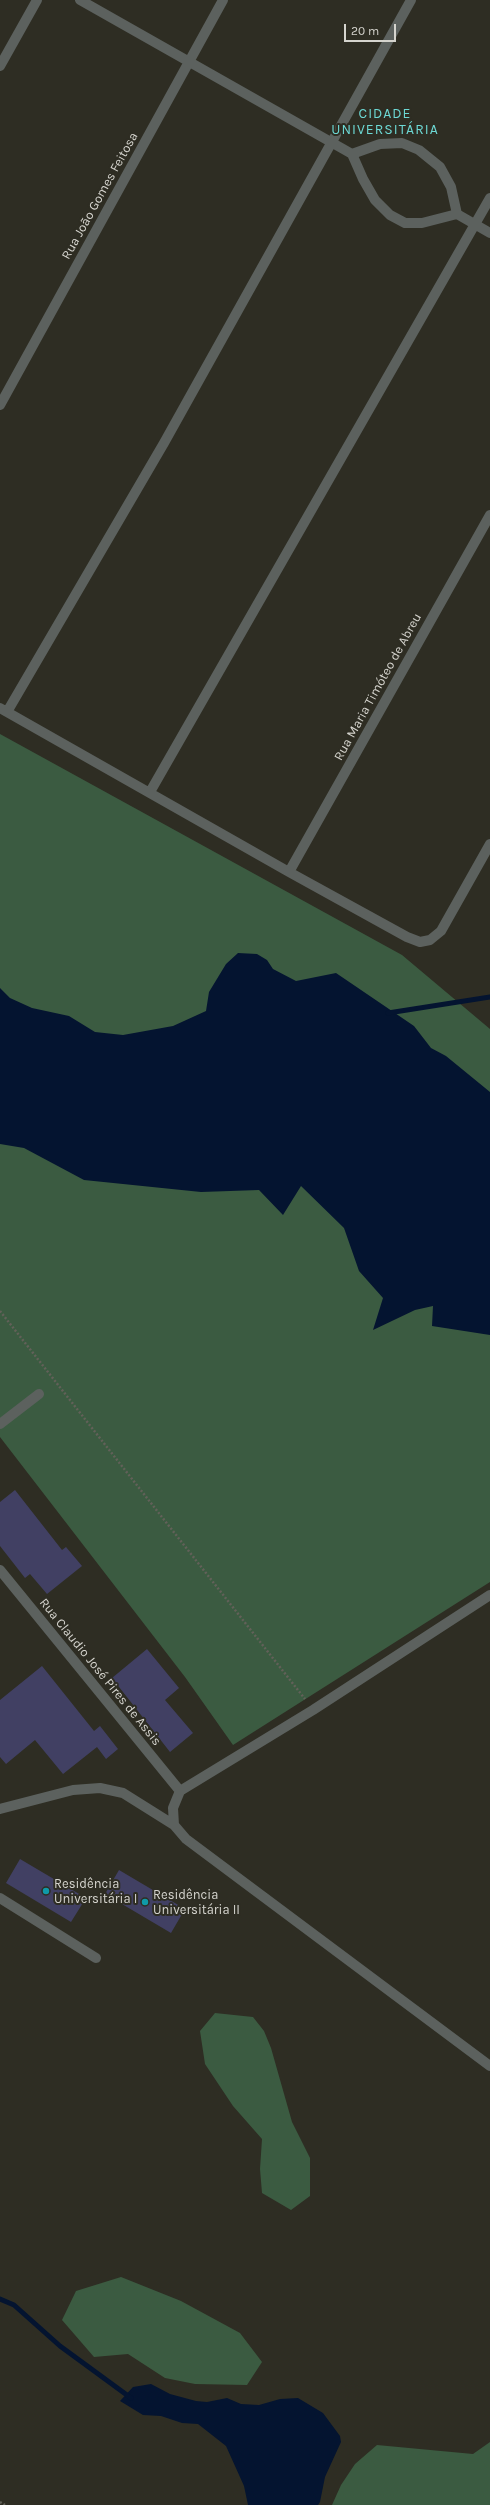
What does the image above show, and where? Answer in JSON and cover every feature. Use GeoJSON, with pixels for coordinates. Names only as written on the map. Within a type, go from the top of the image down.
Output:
{"type":"FeatureCollection","features":[{"type":"Feature","properties":{"kind":"street"},"geometry":{"type":"LineString","coordinates":[[0,66],[37,0]]}},
{"type":"Feature","properties":{"kind":"street"},"geometry":{"type":"LineString","coordinates":[[80,0],[352,154],[362,179],[376,200],[390,215],[405,222],[422,224],[458,214]]}},
{"type":"Feature","properties":{"kind":"street","name":"Rua João Gomes Feitosa"},"geometry":{"type":"LineString","coordinates":[[0,405],[224,0]]}},
{"type":"Feature","properties":{"kind":"street"},"geometry":{"type":"LineString","coordinates":[[411,0],[164,442],[3,710],[289,872],[407,937],[420,942],[430,940],[441,931],[490,844]]}},
{"type":"Feature","properties":{"kind":"street"},"geometry":{"type":"LineString","coordinates":[[352,154],[380,144],[402,143],[419,150],[440,167],[451,187],[458,214],[490,233]]}},
{"type":"Feature","properties":{"kind":"street"},"geometry":{"type":"LineString","coordinates":[[150,792],[490,198]]}},
{"type":"Feature","properties":{"kind":"street","name":"Rua Maria Timóteo de Abreu"},"geometry":{"type":"LineString","coordinates":[[289,872],[490,515]]}},
{"type":"Feature","properties":{"kind":"street"},"geometry":{"type":"LineString","coordinates":[[0,1424],[39,1394]]}},
{"type":"Feature","properties":{"kind":"street","name":"Rua Claudio José Pires de Assis"},"geometry":{"type":"LineString","coordinates":[[0,1570],[180,1791]]}},
{"type":"Feature","properties":{"kind":"street"},"geometry":{"type":"LineString","coordinates":[[174,1825],[173,1808],[180,1791],[313,1710],[490,1595]]}},
{"type":"Feature","properties":{"kind":"street"},"geometry":{"type":"LineString","coordinates":[[0,1809],[73,1790],[100,1788],[123,1793],[174,1825],[186,1840],[490,2066]]}},
{"type":"Feature","properties":{"kind":"street"},"geometry":{"type":"LineString","coordinates":[[0,1898],[96,1958]]}},
{"type":"Feature","properties":{"kind":"path"},"geometry":{"type":"LineString","coordinates":[[0,1311],[313,1710]]}},
{"type":"Feature","properties":{"kind":"path"},"geometry":{"type":"LineString","coordinates":[[0,2502],[4,2505]]}},
{"type":"Feature","properties":{"kind":"green space"},"geometry":{"type":"Polygon","coordinates":[[[0,734],[402,955],[490,1029],[490,1582],[233,1745],[185,1677],[0,1437],[0,734]]]}},
{"type":"Feature","properties":{"kind":"green space"},"geometry":{"type":"Polygon","coordinates":[[[215,2013],[253,2017],[264,2031],[271,2048],[292,2122],[310,2158],[310,2196],[291,2210],[262,2193],[260,2169],[262,2139],[233,2106],[205,2064],[200,2031],[215,2013]]]}},
{"type":"Feature","properties":{"kind":"green space"},"geometry":{"type":"Polygon","coordinates":[[[121,2277],[181,2301],[240,2333],[262,2362],[247,2385],[195,2384],[165,2378],[128,2354],[94,2357],[62,2320],[76,2291],[121,2277]]]}},
{"type":"Feature","properties":{"kind":"green space"},"geometry":{"type":"Polygon","coordinates":[[[490,2442],[490,2505],[332,2505],[341,2485],[355,2464],[377,2445],[473,2454],[490,2442]]]}},
{"type":"Feature","properties":{"kind":"water"},"geometry":{"type":"Polygon","coordinates":[[[238,953],[257,954],[267,960],[273,969],[296,981],[336,973],[414,1026],[431,1048],[446,1056],[490,1092],[490,1335],[432,1326],[433,1306],[415,1310],[373,1330],[383,1298],[359,1271],[344,1228],[301,1186],[283,1215],[259,1190],[201,1192],[84,1180],[24,1148],[0,1144],[0,988],[10,998],[32,1008],[69,1016],[95,1032],[123,1035],[173,1026],[206,1011],[209,992],[226,964],[238,953]]]}},
{"type":"Feature","properties":{"kind":"water"},"geometry":{"type":"Polygon","coordinates":[[[151,2384],[170,2394],[196,2401],[207,2402],[227,2398],[241,2404],[259,2405],[280,2399],[298,2398],[323,2413],[340,2436],[341,2442],[325,2477],[320,2502],[318,2505],[248,2505],[244,2486],[226,2446],[198,2424],[182,2423],[161,2416],[143,2415],[120,2401],[133,2387],[151,2384]]]}},
{"type":"Feature","properties":{"kind":"building"},"geometry":{"type":"Polygon","coordinates":[[[15,1490],[62,1550],[66,1547],[82,1566],[47,1594],[30,1574],[25,1578],[0,1546],[0,1502],[15,1490]]]}},
{"type":"Feature","properties":{"kind":"building"},"geometry":{"type":"Polygon","coordinates":[[[147,1649],[179,1688],[165,1700],[193,1733],[170,1752],[112,1678],[147,1649]]]}},
{"type":"Feature","properties":{"kind":"building"},"geometry":{"type":"Polygon","coordinates":[[[42,1666],[94,1731],[100,1726],[118,1749],[106,1759],[97,1747],[63,1774],[35,1740],[6,1764],[0,1757],[0,1700],[42,1666]]]}},
{"type":"Feature","properties":{"kind":"building","name":"Residência Universitária I"},"geometry":{"type":"Polygon","coordinates":[[[20,1859],[86,1898],[71,1922],[6,1883],[20,1859]]]}},
{"type":"Feature","properties":{"kind":"building","name":"Residência Universitária II"},"geometry":{"type":"Polygon","coordinates":[[[119,1870],[185,1909],[171,1933],[105,1894],[119,1870]]]}},
{"type":"Feature","properties":{"kind":"waterway"},"geometry":{"type":"LineString","coordinates":[[388,1013],[490,997]]}},
{"type":"Feature","properties":{"kind":"waterway"},"geometry":{"type":"LineString","coordinates":[[0,2299],[14,2305],[60,2346],[131,2398]]}},
{"type":"Feature","properties":{"kind":"place","name":"Residência Universitária I"},"geometry":{"type":"Point","coordinates":[46,1891]}},
{"type":"Feature","properties":{"kind":"place","name":"Residência Universitária II"},"geometry":{"type":"Point","coordinates":[145,1902]}},
{"type":"Feature","properties":{"kind":"district","name":"CIDADE UNIVERSITÁRIA"},"geometry":{"type":"Point","coordinates":[385,122]}}]}
